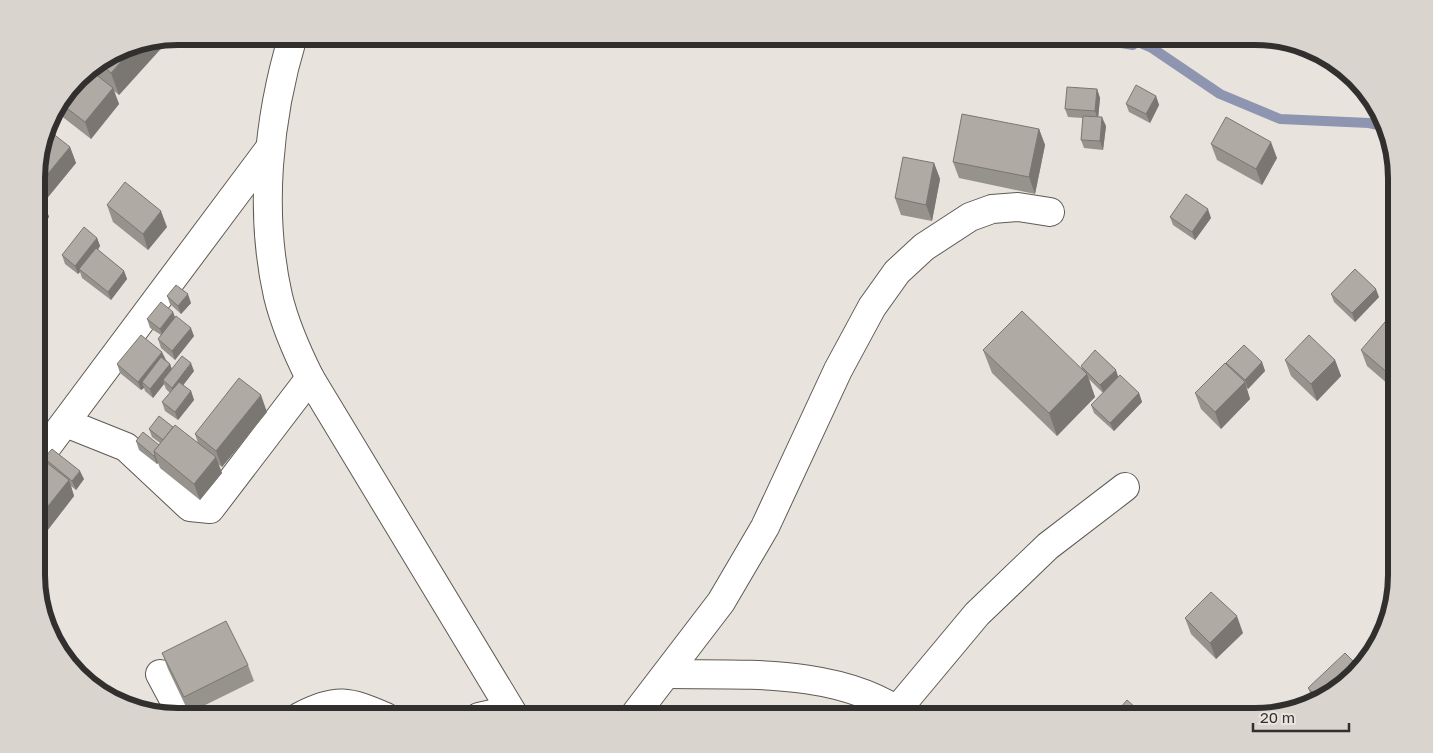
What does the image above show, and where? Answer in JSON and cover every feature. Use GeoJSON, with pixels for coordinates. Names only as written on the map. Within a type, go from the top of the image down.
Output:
{"type":"FeatureCollection","features":[{"type":"Feature","properties":{"kind":"street"},"geometry":{"type":"LineString","coordinates":[[291,45],[275,105],[270,148],[268,198],[278,296],[292,340],[310,378],[509,708]]}},
{"type":"Feature","properties":{"kind":"street"},"geometry":{"type":"LineString","coordinates":[[45,450],[270,148]]}},
{"type":"Feature","properties":{"kind":"street"},"geometry":{"type":"LineString","coordinates":[[641,708],[721,602],[765,527],[838,370],[872,307],[897,272],[924,247],[970,217],[992,209],[1018,207],[1050,212]]}},
{"type":"Feature","properties":{"kind":"street"},"geometry":{"type":"LineString","coordinates":[[66,423],[126,446],[190,507],[210,510],[310,378]]}},
{"type":"Feature","properties":{"kind":"street"},"geometry":{"type":"LineString","coordinates":[[903,708],[977,614],[1048,546],[1126,487]]}},
{"type":"Feature","properties":{"kind":"street"},"geometry":{"type":"LineString","coordinates":[[160,674],[178,708]]}},
{"type":"Feature","properties":{"kind":"street"},"geometry":{"type":"LineString","coordinates":[[667,674],[768,675],[819,681],[864,694],[888,708]]}},
{"type":"Feature","properties":{"kind":"street"},"geometry":{"type":"LineString","coordinates":[[321,708],[336,702],[360,705],[366,708]]}},
{"type":"Feature","properties":{"kind":"building"},"geometry":{"type":"Polygon","coordinates":[[[127,55],[111,73],[105,67],[127,55]]]}},
{"type":"Feature","properties":{"kind":"building"},"geometry":{"type":"Polygon","coordinates":[[[95,74],[113,88],[85,122],[65,107],[78,90],[95,74]]]}},
{"type":"Feature","properties":{"kind":"building"},"geometry":{"type":"Polygon","coordinates":[[[1136,85],[1156,96],[1146,114],[1126,104],[1136,85]]]}},
{"type":"Feature","properties":{"kind":"building"},"geometry":{"type":"Polygon","coordinates":[[[1067,87],[1097,89],[1095,111],[1065,109],[1067,87]]]}},
{"type":"Feature","properties":{"kind":"building"},"geometry":{"type":"Polygon","coordinates":[[[962,114],[1039,129],[1029,177],[953,162],[962,114]]]}},
{"type":"Feature","properties":{"kind":"building"},"geometry":{"type":"Polygon","coordinates":[[[1083,116],[1102,117],[1100,141],[1081,140],[1083,116]]]}},
{"type":"Feature","properties":{"kind":"building"},"geometry":{"type":"Polygon","coordinates":[[[1226,117],[1271,142],[1256,169],[1211,144],[1226,117]]]}},
{"type":"Feature","properties":{"kind":"building"},"geometry":{"type":"Polygon","coordinates":[[[53,134],[70,147],[45,177],[46,160],[53,134]]]}},
{"type":"Feature","properties":{"kind":"building"},"geometry":{"type":"Polygon","coordinates":[[[903,157],[934,163],[926,205],[895,198],[903,157]]]}},
{"type":"Feature","properties":{"kind":"building"},"geometry":{"type":"Polygon","coordinates":[[[125,182],[161,211],[143,234],[107,205],[125,182]]]}},
{"type":"Feature","properties":{"kind":"building"},"geometry":{"type":"Polygon","coordinates":[[[1186,194],[1208,209],[1192,232],[1170,217],[1186,194]]]}},
{"type":"Feature","properties":{"kind":"building"},"geometry":{"type":"Polygon","coordinates":[[[84,227],[97,238],[75,266],[62,255],[84,227]]]}},
{"type":"Feature","properties":{"kind":"building"},"geometry":{"type":"Polygon","coordinates":[[[96,248],[124,271],[108,292],[79,269],[96,248]]]}},
{"type":"Feature","properties":{"kind":"building"},"geometry":{"type":"Polygon","coordinates":[[[1355,269],[1376,289],[1352,313],[1331,294],[1355,269]]]}},
{"type":"Feature","properties":{"kind":"building"},"geometry":{"type":"Polygon","coordinates":[[[176,285],[188,294],[178,306],[167,296],[176,285]]]}},
{"type":"Feature","properties":{"kind":"building"},"geometry":{"type":"Polygon","coordinates":[[[161,302],[173,312],[160,329],[147,319],[161,302]]]}},
{"type":"Feature","properties":{"kind":"building"},"geometry":{"type":"Polygon","coordinates":[[[1022,311],[1087,374],[1049,413],[983,350],[1022,311]]]}},
{"type":"Feature","properties":{"kind":"building"},"geometry":{"type":"Polygon","coordinates":[[[176,316],[191,328],[172,351],[158,339],[176,316]]]}},
{"type":"Feature","properties":{"kind":"building"},"geometry":{"type":"Polygon","coordinates":[[[1388,318],[1388,373],[1361,350],[1388,318]]]}},
{"type":"Feature","properties":{"kind":"building"},"geometry":{"type":"Polygon","coordinates":[[[141,335],[162,352],[138,382],[117,364],[141,335]]]}},
{"type":"Feature","properties":{"kind":"building"},"geometry":{"type":"Polygon","coordinates":[[[1309,335],[1335,360],[1311,384],[1285,360],[1309,335]]]}},
{"type":"Feature","properties":{"kind":"building"},"geometry":{"type":"Polygon","coordinates":[[[1244,345],[1262,362],[1245,380],[1226,363],[1244,345]]]}},
{"type":"Feature","properties":{"kind":"building"},"geometry":{"type":"Polygon","coordinates":[[[1095,350],[1116,370],[1100,385],[1081,366],[1095,350]]]}},
{"type":"Feature","properties":{"kind":"building"},"geometry":{"type":"Polygon","coordinates":[[[182,356],[191,363],[172,388],[163,380],[182,356]]]}},
{"type":"Feature","properties":{"kind":"building"},"geometry":{"type":"Polygon","coordinates":[[[161,357],[170,364],[150,389],[142,382],[161,357]]]}},
{"type":"Feature","properties":{"kind":"building"},"geometry":{"type":"Polygon","coordinates":[[[1225,363],[1245,382],[1215,412],[1195,393],[1225,363]]]}},
{"type":"Feature","properties":{"kind":"building"},"geometry":{"type":"Polygon","coordinates":[[[1120,375],[1139,393],[1110,423],[1091,405],[1120,375]]]}},
{"type":"Feature","properties":{"kind":"building"},"geometry":{"type":"Polygon","coordinates":[[[239,378],[261,395],[216,451],[195,434],[239,378]]]}},
{"type":"Feature","properties":{"kind":"building"},"geometry":{"type":"Polygon","coordinates":[[[179,382],[191,391],[175,412],[162,402],[179,382]]]}},
{"type":"Feature","properties":{"kind":"building"},"geometry":{"type":"Polygon","coordinates":[[[159,416],[173,427],[163,440],[149,429],[159,416]]]}},
{"type":"Feature","properties":{"kind":"building"},"geometry":{"type":"Polygon","coordinates":[[[175,425],[216,457],[194,484],[154,451],[175,425]]]}},
{"type":"Feature","properties":{"kind":"building"},"geometry":{"type":"Polygon","coordinates":[[[143,432],[159,445],[154,451],[154,456],[136,441],[143,432]]]}},
{"type":"Feature","properties":{"kind":"building"},"geometry":{"type":"Polygon","coordinates":[[[52,449],[80,471],[72,481],[45,457],[52,449]]]}},
{"type":"Feature","properties":{"kind":"building"},"geometry":{"type":"Polygon","coordinates":[[[45,461],[69,480],[45,510],[45,461]]]}},
{"type":"Feature","properties":{"kind":"building"},"geometry":{"type":"Polygon","coordinates":[[[1211,592],[1237,616],[1210,643],[1185,618],[1211,592]]]}},
{"type":"Feature","properties":{"kind":"building"},"geometry":{"type":"Polygon","coordinates":[[[226,621],[248,665],[184,697],[162,653],[226,621]]]}},
{"type":"Feature","properties":{"kind":"building"},"geometry":{"type":"Polygon","coordinates":[[[1345,653],[1355,663],[1329,686],[1314,694],[1308,688],[1345,653]]]}},
{"type":"Feature","properties":{"kind":"building"},"geometry":{"type":"Polygon","coordinates":[[[1127,700],[1136,708],[1120,708],[1127,700]]]}},
{"type":"Feature","properties":{"kind":"waterway"},"geometry":{"type":"LineString","coordinates":[[1145,45],[1220,94],[1280,119],[1377,125]]}}]}
